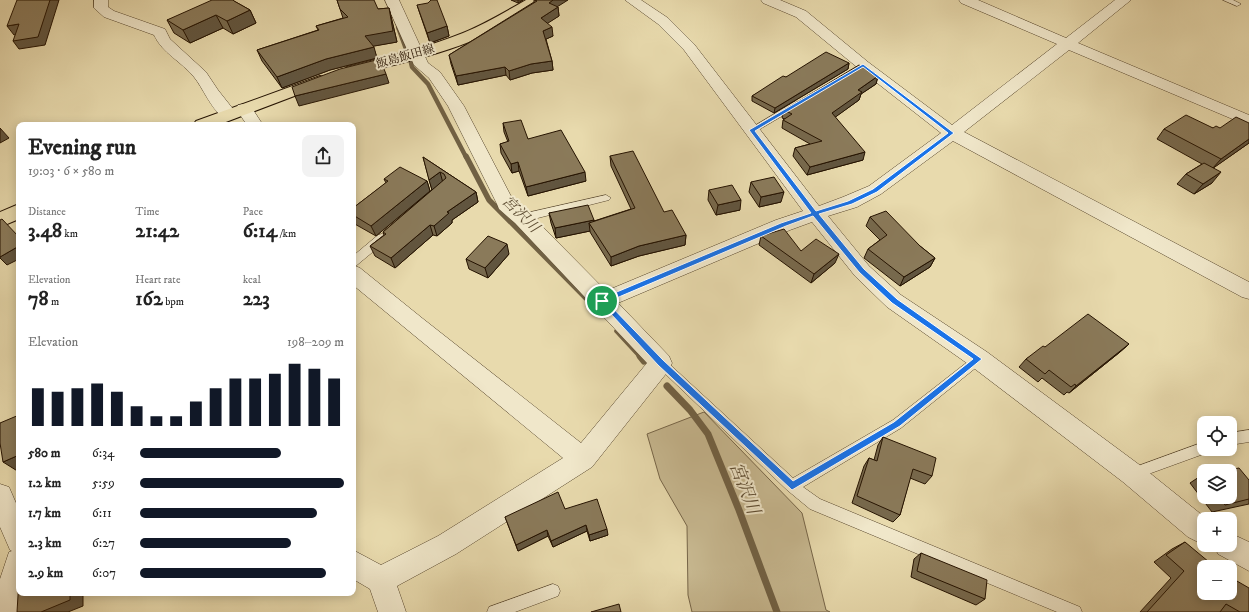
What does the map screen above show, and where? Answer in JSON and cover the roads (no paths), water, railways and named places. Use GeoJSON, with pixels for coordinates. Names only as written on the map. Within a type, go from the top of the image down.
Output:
{"type":"FeatureCollection","features":[{"type":"Feature","properties":{"kind":"main road","name":"飯島飯田線"},"geometry":{"type":"LineString","coordinates":[[210,122],[338,74],[416,54],[460,40],[489,27],[536,0]]}},
{"type":"Feature","properties":{"kind":"main road"},"geometry":{"type":"LineString","coordinates":[[0,220],[16,212]]}},
{"type":"Feature","properties":{"kind":"street"},"geometry":{"type":"LineString","coordinates":[[101,0],[101,8],[109,14],[160,32],[164,41],[201,75],[211,92],[251,122]]}},
{"type":"Feature","properties":{"kind":"street"},"geometry":{"type":"LineString","coordinates":[[381,580],[447,545],[583,459],[661,362],[522,218],[506,204],[456,106],[435,74],[422,65],[392,0]]}},
{"type":"Feature","properties":{"kind":"street"},"geometry":{"type":"LineString","coordinates":[[632,0],[663,21],[689,47],[815,214],[862,271],[894,301],[978,359],[1132,474],[1197,528]]}},
{"type":"Feature","properties":{"kind":"street"},"geometry":{"type":"LineString","coordinates":[[768,0],[801,14],[860,67],[952,133],[1249,291]]}},
{"type":"Feature","properties":{"kind":"street"},"geometry":{"type":"LineString","coordinates":[[966,0],[1249,121]]}},
{"type":"Feature","properties":{"kind":"street"},"geometry":{"type":"LineString","coordinates":[[602,301],[784,225],[850,202],[875,190],[952,133],[1124,0]]}},
{"type":"Feature","properties":{"kind":"street"},"geometry":{"type":"LineString","coordinates":[[356,276],[414,324],[583,459]]}},
{"type":"Feature","properties":{"kind":"street"},"geometry":{"type":"LineString","coordinates":[[0,496],[16,534]]}},
{"type":"Feature","properties":{"kind":"street"},"geometry":{"type":"LineString","coordinates":[[1237,550],[1249,557]]}},
{"type":"Feature","properties":{"kind":"street"},"geometry":{"type":"LineString","coordinates":[[356,566],[381,580],[392,612]]}},
{"type":"Feature","properties":{"kind":"street"},"geometry":{"type":"LineString","coordinates":[[4,612],[16,572]]}},
{"type":"Feature","properties":{"kind":"lane"},"geometry":{"type":"LineString","coordinates":[[1227,0],[1237,4]]}},
{"type":"Feature","properties":{"kind":"lane"},"geometry":{"type":"LineString","coordinates":[[752,130],[804,100]]}},
{"type":"Feature","properties":{"kind":"lane"},"geometry":{"type":"LineString","coordinates":[[522,218],[606,198]]}},
{"type":"Feature","properties":{"kind":"lane"},"geometry":{"type":"LineString","coordinates":[[356,260],[389,232]]}},
{"type":"Feature","properties":{"kind":"lane"},"geometry":{"type":"LineString","coordinates":[[792,486],[897,424],[978,359]]}},
{"type":"Feature","properties":{"kind":"lane"},"geometry":{"type":"LineString","coordinates":[[661,362],[792,486],[816,504],[1075,612]]}},
{"type":"Feature","properties":{"kind":"lane"},"geometry":{"type":"LineString","coordinates":[[1237,438],[1249,436]]}},
{"type":"Feature","properties":{"kind":"lane"},"geometry":{"type":"LineString","coordinates":[[1132,474],[1197,451]]}},
{"type":"Feature","properties":{"kind":"lane"},"geometry":{"type":"LineString","coordinates":[[494,612],[553,591]]}},
{"type":"Feature","properties":{"kind":"waterway","name":"宮沢川"},"geometry":{"type":"LineString","coordinates":[[398,27],[406,49]]}},
{"type":"Feature","properties":{"kind":"waterway","name":"宮沢川"},"geometry":{"type":"LineString","coordinates":[[411,63],[412,67],[428,84],[466,157]]}},
{"type":"Feature","properties":{"kind":"waterway","name":"宮沢川"},"geometry":{"type":"LineString","coordinates":[[466,156],[489,200],[586,298]]}},
{"type":"Feature","properties":{"kind":"waterway","name":"宮沢川"},"geometry":{"type":"LineString","coordinates":[[617,331],[641,357]]}},
{"type":"Feature","properties":{"kind":"waterway","name":"宮沢川"},"geometry":{"type":"LineString","coordinates":[[640,356],[644,361]]}},
{"type":"Feature","properties":{"kind":"waterway","name":"宮沢川"},"geometry":{"type":"LineString","coordinates":[[667,386],[690,410],[708,434],[739,510],[777,612]]}}]}
